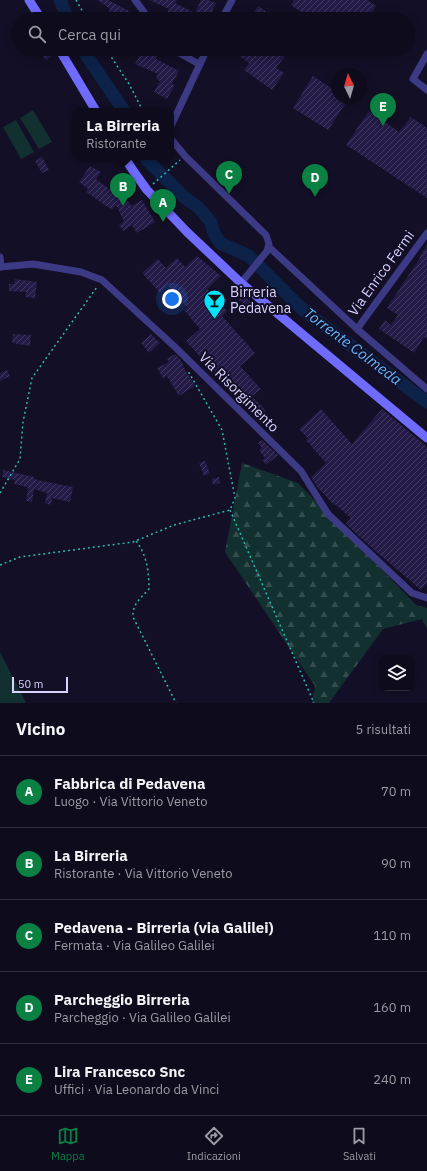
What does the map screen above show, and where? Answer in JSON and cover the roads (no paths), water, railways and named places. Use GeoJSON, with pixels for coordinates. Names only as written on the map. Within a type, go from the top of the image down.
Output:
{"type":"FeatureCollection","features":[{"type":"Feature","properties":{"kind":"main road"},"geometry":{"type":"LineString","coordinates":[[29,0],[37,12]]}},
{"type":"Feature","properties":{"kind":"main road"},"geometry":{"type":"LineString","coordinates":[[63,56],[94,108]]}},
{"type":"Feature","properties":{"kind":"main road"},"geometry":{"type":"LineString","coordinates":[[126,160],[147,190],[187,232],[241,283],[427,438]]}},
{"type":"Feature","properties":{"kind":"street"},"geometry":{"type":"LineString","coordinates":[[135,0],[144,12]]}},
{"type":"Feature","properties":{"kind":"street"},"geometry":{"type":"LineString","coordinates":[[226,12],[232,0]]}},
{"type":"Feature","properties":{"kind":"street"},"geometry":{"type":"LineString","coordinates":[[427,54],[413,79],[427,90]]}},
{"type":"Feature","properties":{"kind":"street"},"geometry":{"type":"LineString","coordinates":[[185,56],[199,64]]}},
{"type":"Feature","properties":{"kind":"street"},"geometry":{"type":"LineString","coordinates":[[174,119],[203,56]]}},
{"type":"Feature","properties":{"kind":"street"},"geometry":{"type":"LineString","coordinates":[[174,143],[185,156],[262,230],[268,238],[267,251],[241,283]]}},
{"type":"Feature","properties":{"kind":"street","name":"Via Enrico Fermi"},"geometry":{"type":"LineString","coordinates":[[267,251],[357,329],[427,233]]}},
{"type":"Feature","properties":{"kind":"street"},"geometry":{"type":"LineString","coordinates":[[0,257],[1,267]]}},
{"type":"Feature","properties":{"kind":"street","name":"Via Risorgimento"},"geometry":{"type":"LineString","coordinates":[[1,267],[33,264],[81,272],[102,280],[175,347],[301,471],[328,514],[412,593],[427,598]]}},
{"type":"Feature","properties":{"kind":"street"},"geometry":{"type":"LineString","coordinates":[[357,329],[427,389]]}},
{"type":"Feature","properties":{"kind":"waterway","name":"Torrente Colmeda"},"geometry":{"type":"LineString","coordinates":[[60,0],[65,12]]}},
{"type":"Feature","properties":{"kind":"waterway","name":"Torrente Colmeda"},"geometry":{"type":"LineString","coordinates":[[87,56],[122,108]]}},
{"type":"Feature","properties":{"kind":"waterway","name":"Torrente Colmeda"},"geometry":{"type":"LineString","coordinates":[[148,160],[185,198],[198,207],[211,222],[213,231],[220,243],[249,256],[303,310],[427,402]]}},
{"type":"Feature","properties":{"kind":"place","name":"Lira Francesco Snc"},"geometry":{"type":"Point","coordinates":[383,126]}},
{"type":"Feature","properties":{"kind":"place","name":"Pedavena - Birreria (via Galilei)"},"geometry":{"type":"Point","coordinates":[229,194]}},
{"type":"Feature","properties":{"kind":"place","name":"Parcheggio Birreria"},"geometry":{"type":"Point","coordinates":[315,197]}},
{"type":"Feature","properties":{"kind":"place","name":"La Birreria"},"geometry":{"type":"Point","coordinates":[123,206]}},
{"type":"Feature","properties":{"kind":"place","name":"Fabbrica di Pedavena"},"geometry":{"type":"Point","coordinates":[163,222]}},
{"type":"Feature","properties":{"kind":"place","name":"Birreria Pedavena"},"geometry":{"type":"Point","coordinates":[214,320]}}]}
